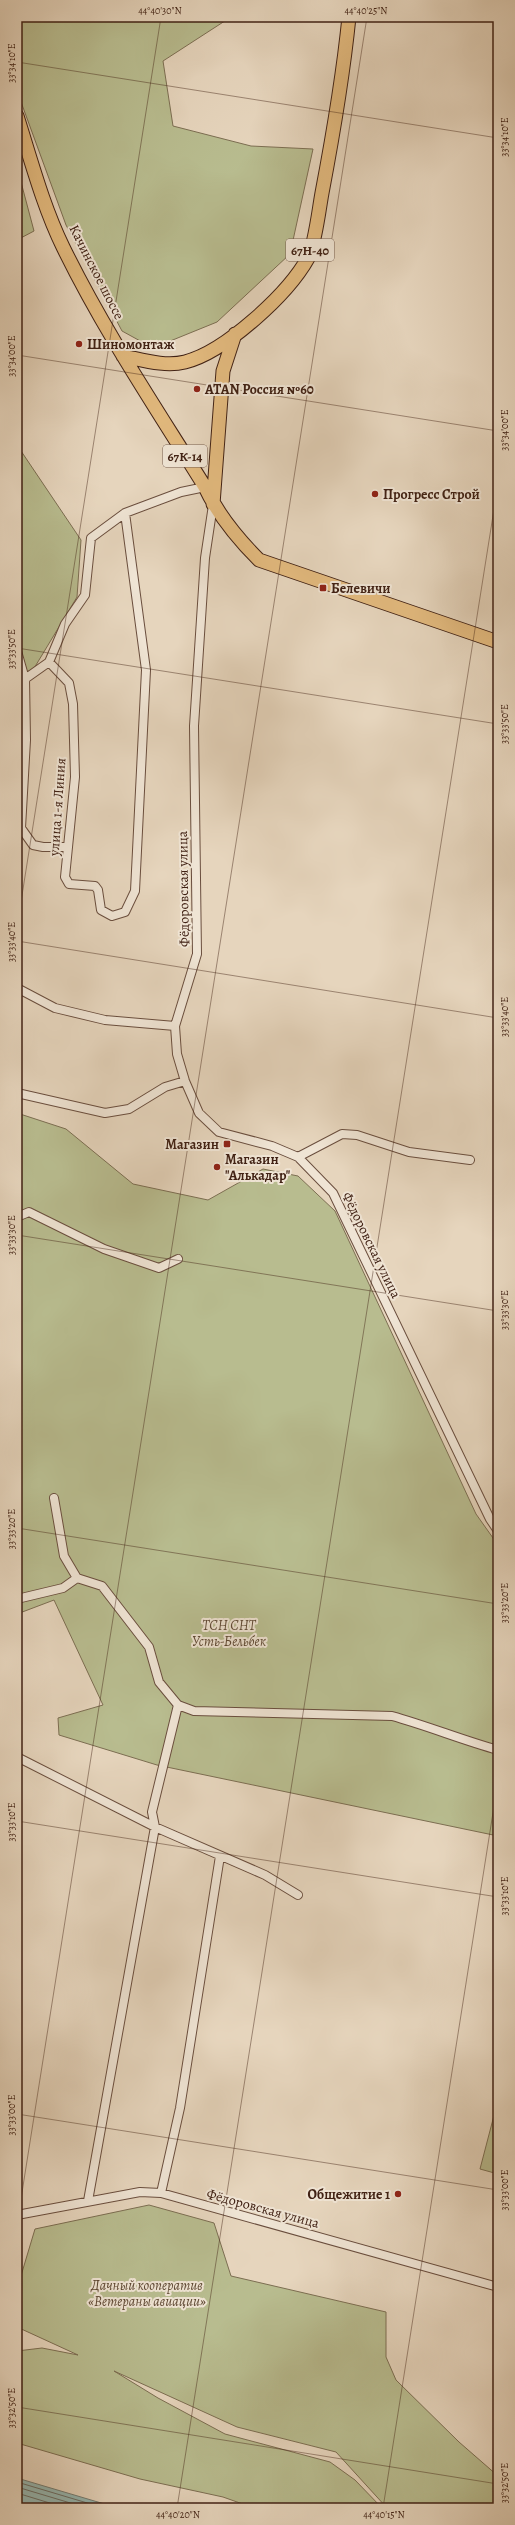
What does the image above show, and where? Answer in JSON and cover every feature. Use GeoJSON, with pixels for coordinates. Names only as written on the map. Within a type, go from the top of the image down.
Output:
{"type":"FeatureCollection","features":[{"type":"Feature","properties":{"kind":"main road","name":"67H-40"},"geometry":{"type":"LineString","coordinates":[[122,356],[156,363],[185,362],[206,354],[235,334],[280,296],[309,257],[318,217],[344,71],[348,17]]}},
{"type":"Feature","properties":{"kind":"main road","name":"Качинское шоссе"},"geometry":{"type":"LineString","coordinates":[[17,116],[41,190],[63,247],[122,356],[205,487],[213,505],[239,539],[259,560],[498,642]]}},
{"type":"Feature","properties":{"kind":"main road"},"geometry":{"type":"LineString","coordinates":[[213,505],[223,371],[235,334]]}},
{"type":"Feature","properties":{"kind":"street"},"geometry":{"type":"LineString","coordinates":[[21,679],[49,662],[65,624],[85,595],[92,538],[124,513],[181,492],[205,487]]}},
{"type":"Feature","properties":{"kind":"street","name":"Фёдоровская улица"},"geometry":{"type":"LineString","coordinates":[[213,505],[205,558],[194,726],[197,954],[175,1026],[177,1054],[185,1081],[199,1113],[218,1132],[272,1146],[298,1157],[334,1194],[490,1519],[498,1531]]}},
{"type":"Feature","properties":{"kind":"street","name":"улица 1-я Линия"},"geometry":{"type":"LineString","coordinates":[[49,662],[69,682],[72,704],[75,777],[65,877],[69,884],[95,886],[98,890],[101,910],[112,916],[125,912],[135,891],[146,670],[124,513]]}},
{"type":"Feature","properties":{"kind":"street"},"geometry":{"type":"LineString","coordinates":[[17,651],[26,740],[20,780],[21,828],[33,845],[43,847],[68,847]]}},
{"type":"Feature","properties":{"kind":"street"},"geometry":{"type":"LineString","coordinates":[[17,988],[55,1008],[104,1020],[175,1026]]}},
{"type":"Feature","properties":{"kind":"street"},"geometry":{"type":"LineString","coordinates":[[17,1093],[105,1113],[129,1109],[165,1087],[185,1081]]}},
{"type":"Feature","properties":{"kind":"street"},"geometry":{"type":"LineString","coordinates":[[298,1157],[342,1134],[357,1136],[409,1152],[470,1160]]}},
{"type":"Feature","properties":{"kind":"street"},"geometry":{"type":"LineString","coordinates":[[17,1217],[29,1212],[104,1249],[159,1268],[178,1259]]}},
{"type":"Feature","properties":{"kind":"street"},"geometry":{"type":"LineString","coordinates":[[54,1498],[64,1556],[77,1578],[102,1586],[149,1647],[159,1682],[178,1705],[194,1711],[392,1716],[421,1724],[456,1739],[498,1750]]}},
{"type":"Feature","properties":{"kind":"street"},"geometry":{"type":"LineString","coordinates":[[17,1599],[63,1588],[77,1578]]}},
{"type":"Feature","properties":{"kind":"street"},"geometry":{"type":"LineString","coordinates":[[88,2201],[155,1827],[152,1812],[178,1705]]}},
{"type":"Feature","properties":{"kind":"street"},"geometry":{"type":"LineString","coordinates":[[17,1757],[155,1827],[265,1875],[298,1895]]}},
{"type":"Feature","properties":{"kind":"street"},"geometry":{"type":"LineString","coordinates":[[162,2193],[180,2108],[220,1856]]}},
{"type":"Feature","properties":{"kind":"street","name":"Фёдоровская улица"},"geometry":{"type":"LineString","coordinates":[[17,2215],[140,2192],[162,2193],[498,2287]]}},
{"type":"Feature","properties":{"kind":"green space"},"geometry":{"type":"Polygon","coordinates":[[[17,17],[231,17],[163,61],[173,126],[251,146],[313,149],[290,254],[217,322],[153,348],[122,331],[66,225],[17,91],[17,17]]]}},
{"type":"Feature","properties":{"kind":"green space"},"geometry":{"type":"Polygon","coordinates":[[[17,167],[34,231],[17,240],[17,167]]]}},
{"type":"Feature","properties":{"kind":"green space"},"geometry":{"type":"Polygon","coordinates":[[[17,445],[81,540],[77,597],[33,670],[17,674],[17,445]]]}},
{"type":"Feature","properties":{"kind":"green space","name":"ТСН СНТ Усть-Бельбек"},"geometry":{"type":"Polygon","coordinates":[[[17,1113],[66,1129],[133,1184],[208,1200],[263,1169],[298,1176],[335,1211],[476,1514],[498,1545],[498,1836],[157,1765],[59,1735],[58,1718],[103,1705],[54,1600],[17,1614],[17,1113]]]}},
{"type":"Feature","properties":{"kind":"green space"},"geometry":{"type":"Polygon","coordinates":[[[498,2100],[498,2174],[480,2169],[498,2100]]]}},
{"type":"Feature","properties":{"kind":"green space","name":"Дачный кооператив «Ветераны авиации»"},"geometry":{"type":"Polygon","coordinates":[[[149,2205],[214,2223],[231,2276],[386,2312],[386,2357],[396,2380],[459,2442],[498,2476],[498,2508],[387,2508],[336,2452],[237,2427],[114,2371],[158,2398],[225,2434],[330,2462],[355,2480],[382,2508],[254,2508],[223,2497],[140,2479],[17,2443],[17,2351],[42,2348],[78,2355],[17,2327],[17,2289],[35,2229],[149,2205]]]}},
{"type":"Feature","properties":{"kind":"water"},"geometry":{"type":"Polygon","coordinates":[[[17,2478],[118,2508],[17,2508],[17,2478]]]}},
{"type":"Feature","properties":{"kind":"place","name":"Шиномонтаж"},"geometry":{"type":"Point","coordinates":[79,344]}},
{"type":"Feature","properties":{"kind":"place","name":"ATAN Россия №60"},"geometry":{"type":"Point","coordinates":[197,389]}},
{"type":"Feature","properties":{"kind":"place","name":"Прогресс Строй"},"geometry":{"type":"Point","coordinates":[375,494]}},
{"type":"Feature","properties":{"kind":"place","name":"Белевичи"},"geometry":{"type":"Point","coordinates":[323,588]}},
{"type":"Feature","properties":{"kind":"place","name":"Магазин"},"geometry":{"type":"Point","coordinates":[227,1144]}},
{"type":"Feature","properties":{"kind":"place","name":"Магазин \"Алькадар\""},"geometry":{"type":"Point","coordinates":[217,1167]}},
{"type":"Feature","properties":{"kind":"place","name":"Общежитие 1"},"geometry":{"type":"Point","coordinates":[398,2194]}}]}
